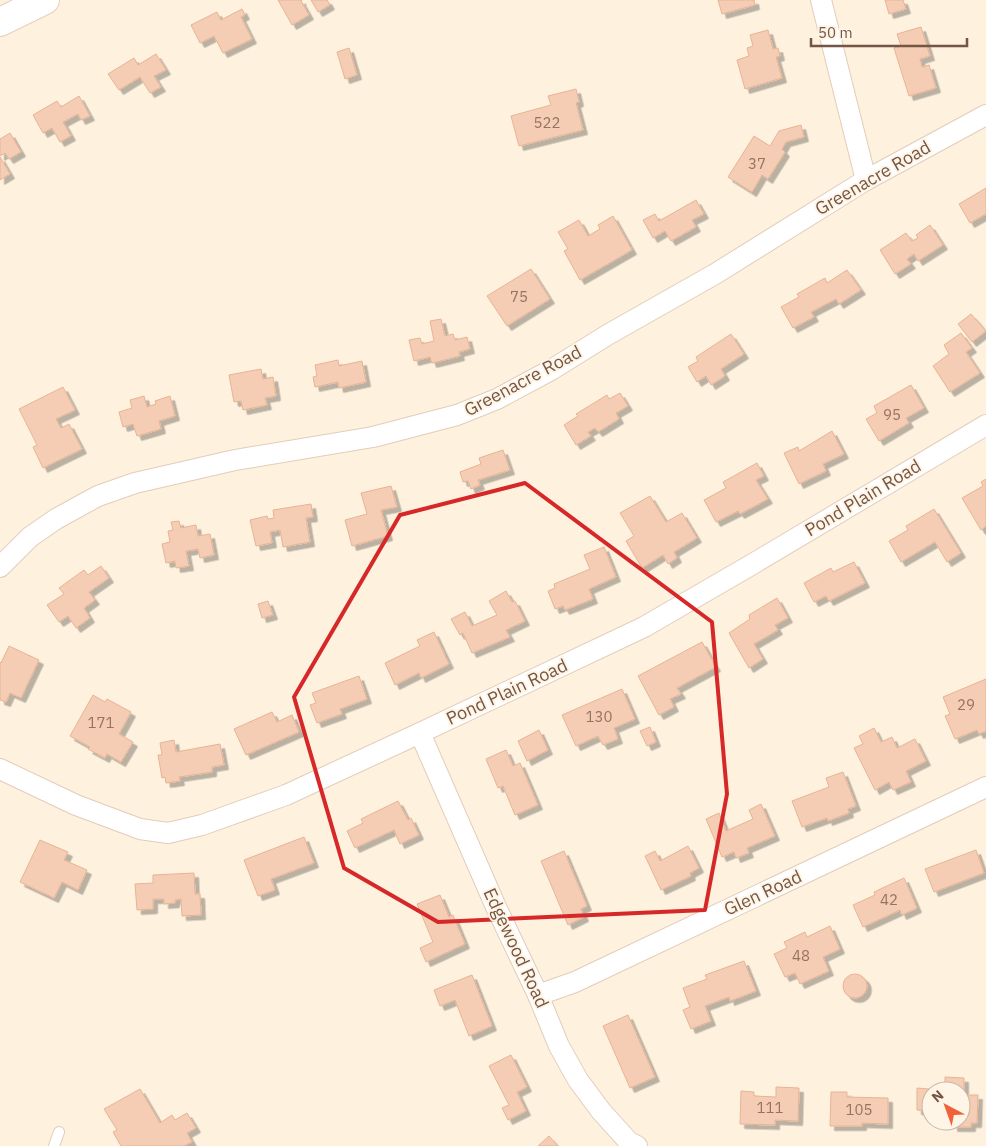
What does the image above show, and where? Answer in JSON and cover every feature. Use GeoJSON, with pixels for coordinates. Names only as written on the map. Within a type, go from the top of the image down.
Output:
{"type":"FeatureCollection","features":[{"type":"Feature","properties":{"kind":"street"},"geometry":{"type":"LineString","coordinates":[[0,22],[45,0]]}},
{"type":"Feature","properties":{"kind":"street"},"geometry":{"type":"LineString","coordinates":[[820,0],[866,180]]}},
{"type":"Feature","properties":{"kind":"street","name":"Greenacre Road"},"geometry":{"type":"LineString","coordinates":[[0,567],[30,537],[56,519],[98,496],[135,483],[235,460],[373,437],[456,415],[497,399],[551,370],[609,334],[715,274],[866,180],[986,115]]}},
{"type":"Feature","properties":{"kind":"street","name":"Pond Plain Road"},"geometry":{"type":"LineString","coordinates":[[0,769],[76,805],[140,829],[168,833],[202,826],[286,795],[644,626],[751,565],[986,424]]}},
{"type":"Feature","properties":{"kind":"street","name":"Edgewood Road"},"geometry":{"type":"LineString","coordinates":[[420,733],[496,907],[538,995],[559,1046],[578,1080],[601,1111],[629,1142],[637,1146]]}},
{"type":"Feature","properties":{"kind":"street","name":"Glen Road"},"geometry":{"type":"LineString","coordinates":[[538,995],[575,982],[986,786]]}},
{"type":"Feature","properties":{"kind":"lane"},"geometry":{"type":"LineString","coordinates":[[54,1146],[59,1132]]}},
{"type":"Feature","properties":{"kind":"highlighted area"},"geometry":{"type":"Polygon","coordinates":[[[525,483],[712,622],[727,794],[705,910],[438,922],[344,868],[294,697],[400,515],[525,483]]]}},
{"type":"Feature","properties":{"kind":"building"},"geometry":{"type":"Polygon","coordinates":[[[278,0],[302,0],[309,15],[292,25],[278,0]]]}},
{"type":"Feature","properties":{"kind":"building"},"geometry":{"type":"Polygon","coordinates":[[[311,0],[327,0],[330,5],[318,12],[311,0]]]}},
{"type":"Feature","properties":{"kind":"building"},"geometry":{"type":"Polygon","coordinates":[[[718,0],[754,0],[755,5],[722,14],[718,0]]]}},
{"type":"Feature","properties":{"kind":"building"},"geometry":{"type":"Polygon","coordinates":[[[885,0],[903,0],[906,9],[889,14],[885,0]]]}},
{"type":"Feature","properties":{"kind":"building"},"geometry":{"type":"Polygon","coordinates":[[[242,9],[245,15],[241,17],[252,39],[223,53],[214,36],[200,43],[191,25],[217,12],[221,20],[242,9]]]}},
{"type":"Feature","properties":{"kind":"building"},"geometry":{"type":"Polygon","coordinates":[[[921,27],[930,56],[920,59],[922,67],[929,65],[936,88],[909,96],[894,48],[901,46],[897,34],[921,27]]]}},
{"type":"Feature","properties":{"kind":"building"},"geometry":{"type":"Polygon","coordinates":[[[768,30],[773,49],[778,48],[780,56],[776,57],[782,78],[745,89],[737,60],[749,56],[747,48],[753,46],[750,35],[768,30]]]}},
{"type":"Feature","properties":{"kind":"building"},"geometry":{"type":"Polygon","coordinates":[[[349,48],[357,75],[345,79],[337,52],[349,48]]]}},
{"type":"Feature","properties":{"kind":"building"},"geometry":{"type":"Polygon","coordinates":[[[156,54],[166,70],[154,76],[161,87],[150,93],[140,77],[119,90],[108,74],[134,58],[138,65],[156,54]]]}},
{"type":"Feature","properties":{"kind":"building"},"geometry":{"type":"Polygon","coordinates":[[[576,89],[579,102],[576,103],[583,130],[519,146],[511,116],[551,105],[548,96],[576,89]]]}},
{"type":"Feature","properties":{"kind":"building"},"geometry":{"type":"Polygon","coordinates":[[[79,96],[90,116],[81,120],[78,114],[63,122],[71,136],[60,142],[52,128],[43,133],[33,115],[57,101],[61,107],[79,96]]]}},
{"type":"Feature","properties":{"kind":"building"},"geometry":{"type":"Polygon","coordinates":[[[801,125],[804,137],[786,142],[782,149],[785,152],[768,179],[762,175],[752,192],[728,177],[754,136],[770,146],[779,131],[801,125]]]}},
{"type":"Feature","properties":{"kind":"building"},"geometry":{"type":"Polygon","coordinates":[[[10,133],[21,152],[9,159],[5,153],[0,156],[0,139],[10,133]]]}},
{"type":"Feature","properties":{"kind":"building"},"geometry":{"type":"Polygon","coordinates":[[[0,157],[10,174],[0,180],[0,157]]]}},
{"type":"Feature","properties":{"kind":"building"},"geometry":{"type":"Polygon","coordinates":[[[986,188],[986,214],[970,223],[959,204],[986,188]]]}},
{"type":"Feature","properties":{"kind":"building"},"geometry":{"type":"Polygon","coordinates":[[[696,200],[704,214],[692,220],[696,227],[671,241],[665,231],[653,238],[643,220],[655,214],[659,221],[696,200]]]}},
{"type":"Feature","properties":{"kind":"building"},"geometry":{"type":"Polygon","coordinates":[[[613,216],[632,250],[580,280],[564,251],[568,249],[558,232],[579,220],[588,236],[600,229],[598,225],[613,216]]]}},
{"type":"Feature","properties":{"kind":"building"},"geometry":{"type":"Polygon","coordinates":[[[930,225],[943,245],[918,261],[914,254],[907,259],[911,264],[895,274],[880,250],[906,233],[912,241],[918,238],[916,235],[930,225]]]}},
{"type":"Feature","properties":{"kind":"building"},"geometry":{"type":"Polygon","coordinates":[[[531,269],[550,299],[507,326],[487,296],[531,269]]]}},
{"type":"Feature","properties":{"kind":"building"},"geometry":{"type":"Polygon","coordinates":[[[847,270],[861,290],[839,304],[836,299],[811,312],[814,317],[793,328],[781,307],[799,297],[797,294],[825,278],[827,283],[847,270]]]}},
{"type":"Feature","properties":{"kind":"building"},"geometry":{"type":"Polygon","coordinates":[[[971,314],[986,331],[972,342],[958,324],[971,314]]]}},
{"type":"Feature","properties":{"kind":"building"},"geometry":{"type":"Polygon","coordinates":[[[441,319],[445,336],[453,334],[455,340],[467,337],[470,349],[459,352],[460,356],[432,363],[430,357],[414,361],[409,340],[420,338],[422,344],[434,341],[430,321],[441,319]]]}},
{"type":"Feature","properties":{"kind":"building"},"geometry":{"type":"Polygon","coordinates":[[[961,333],[972,348],[966,352],[980,373],[950,392],[933,366],[949,354],[944,345],[961,333]]]}},
{"type":"Feature","properties":{"kind":"building"},"geometry":{"type":"Polygon","coordinates":[[[731,334],[744,354],[721,369],[725,376],[711,385],[706,376],[697,382],[688,367],[698,361],[696,357],[731,334]]]}},
{"type":"Feature","properties":{"kind":"building"},"geometry":{"type":"Polygon","coordinates":[[[338,360],[339,366],[362,361],[366,382],[339,388],[338,382],[315,387],[313,377],[317,376],[315,365],[338,360]]]}},
{"type":"Feature","properties":{"kind":"building"},"geometry":{"type":"Polygon","coordinates":[[[261,369],[263,379],[273,377],[276,396],[265,398],[267,405],[243,410],[241,401],[234,402],[229,375],[261,369]]]}},
{"type":"Feature","properties":{"kind":"building"},"geometry":{"type":"Polygon","coordinates":[[[911,385],[924,408],[906,418],[909,423],[879,441],[866,419],[877,413],[874,406],[911,385]]]}},
{"type":"Feature","properties":{"kind":"building"},"geometry":{"type":"Polygon","coordinates":[[[63,387],[75,410],[56,419],[61,428],[69,424],[82,449],[43,468],[33,447],[37,445],[19,409],[63,387]]]}},
{"type":"Feature","properties":{"kind":"building"},"geometry":{"type":"Polygon","coordinates":[[[620,393],[628,406],[616,413],[619,419],[598,432],[595,428],[588,432],[591,436],[576,445],[564,425],[578,416],[576,414],[607,395],[609,399],[620,393]]]}},
{"type":"Feature","properties":{"kind":"building"},"geometry":{"type":"Polygon","coordinates":[[[144,396],[147,407],[156,404],[155,401],[170,396],[175,416],[159,421],[161,429],[137,436],[133,424],[123,427],[119,412],[132,408],[130,400],[144,396]]]}},
{"type":"Feature","properties":{"kind":"building"},"geometry":{"type":"Polygon","coordinates":[[[832,431],[844,454],[823,464],[826,471],[799,484],[784,453],[798,447],[799,451],[832,431]]]}},
{"type":"Feature","properties":{"kind":"building"},"geometry":{"type":"Polygon","coordinates":[[[503,450],[510,470],[478,480],[480,485],[471,489],[468,481],[463,482],[460,472],[481,464],[479,458],[503,450]]]}},
{"type":"Feature","properties":{"kind":"building"},"geometry":{"type":"Polygon","coordinates":[[[757,463],[764,476],[756,480],[768,499],[740,514],[738,511],[716,522],[704,500],[726,488],[723,482],[757,463]]]}},
{"type":"Feature","properties":{"kind":"building"},"geometry":{"type":"Polygon","coordinates":[[[986,479],[986,526],[981,530],[962,498],[983,486],[981,482],[986,479]]]}},
{"type":"Feature","properties":{"kind":"building"},"geometry":{"type":"Polygon","coordinates":[[[391,486],[397,507],[381,510],[388,536],[352,546],[345,520],[367,514],[361,493],[391,486]]]}},
{"type":"Feature","properties":{"kind":"building"},"geometry":{"type":"Polygon","coordinates":[[[650,496],[666,522],[682,513],[697,538],[674,552],[677,558],[668,564],[663,555],[642,568],[626,541],[634,536],[620,513],[650,496]]]}},
{"type":"Feature","properties":{"kind":"building"},"geometry":{"type":"Polygon","coordinates":[[[311,504],[313,517],[306,518],[310,542],[283,547],[280,530],[270,532],[272,543],[256,546],[250,520],[267,516],[268,519],[274,518],[273,510],[311,504]]]}},
{"type":"Feature","properties":{"kind":"building"},"geometry":{"type":"Polygon","coordinates":[[[934,509],[961,553],[947,562],[935,542],[901,562],[889,541],[908,530],[906,526],[934,509]]]}},
{"type":"Feature","properties":{"kind":"building"},"geometry":{"type":"Polygon","coordinates":[[[179,521],[181,528],[196,525],[198,536],[210,534],[214,555],[200,558],[198,549],[186,551],[189,566],[176,568],[175,561],[166,563],[162,544],[170,542],[168,531],[173,530],[171,522],[179,521]]]}},
{"type":"Feature","properties":{"kind":"building"},"geometry":{"type":"Polygon","coordinates":[[[604,547],[616,577],[589,589],[593,599],[565,610],[563,606],[555,609],[548,591],[555,588],[554,584],[590,569],[584,555],[604,547]]]}},
{"type":"Feature","properties":{"kind":"building"},"geometry":{"type":"Polygon","coordinates":[[[854,562],[865,583],[829,601],[826,596],[814,602],[804,583],[831,568],[833,572],[854,562]]]}},
{"type":"Feature","properties":{"kind":"building"},"geometry":{"type":"Polygon","coordinates":[[[101,566],[109,578],[89,592],[95,600],[84,608],[90,618],[76,628],[68,616],[59,622],[47,605],[64,594],[59,588],[84,570],[88,575],[101,566]]]}},
{"type":"Feature","properties":{"kind":"building"},"geometry":{"type":"Polygon","coordinates":[[[506,591],[512,602],[515,601],[525,621],[506,630],[510,637],[472,653],[463,633],[460,635],[451,619],[465,612],[472,626],[497,615],[489,601],[506,591]]]}},
{"type":"Feature","properties":{"kind":"building"},"geometry":{"type":"Polygon","coordinates":[[[777,598],[788,618],[775,625],[778,630],[754,644],[763,659],[749,668],[729,633],[750,619],[749,615],[777,598]]]}},
{"type":"Feature","properties":{"kind":"building"},"geometry":{"type":"Polygon","coordinates":[[[268,601],[273,615],[262,618],[258,604],[268,601]]]}},
{"type":"Feature","properties":{"kind":"building"},"geometry":{"type":"Polygon","coordinates":[[[434,632],[449,664],[421,678],[419,673],[395,685],[385,663],[420,646],[417,640],[434,632]]]}},
{"type":"Feature","properties":{"kind":"building"},"geometry":{"type":"Polygon","coordinates":[[[702,642],[716,667],[677,688],[681,694],[670,699],[674,707],[659,715],[638,676],[702,642]]]}},
{"type":"Feature","properties":{"kind":"building"},"geometry":{"type":"Polygon","coordinates":[[[9,646],[39,660],[21,698],[10,693],[6,702],[0,700],[0,662],[9,646]]]}},
{"type":"Feature","properties":{"kind":"building"},"geometry":{"type":"Polygon","coordinates":[[[359,676],[367,699],[340,709],[342,714],[317,723],[310,705],[316,703],[312,693],[359,676]]]}},
{"type":"Feature","properties":{"kind":"building"},"geometry":{"type":"Polygon","coordinates":[[[986,679],[986,731],[979,734],[977,730],[955,739],[945,716],[950,714],[943,697],[986,679]]]}},
{"type":"Feature","properties":{"kind":"building"},"geometry":{"type":"Polygon","coordinates":[[[622,689],[635,719],[614,728],[618,739],[603,745],[598,736],[576,746],[562,715],[622,689]]]}},
{"type":"Feature","properties":{"kind":"building"},"geometry":{"type":"Polygon","coordinates":[[[93,695],[105,702],[107,699],[131,712],[119,734],[133,742],[121,762],[107,754],[105,758],[70,736],[93,695]]]}},
{"type":"Feature","properties":{"kind":"building"},"geometry":{"type":"Polygon","coordinates":[[[272,712],[277,722],[292,715],[299,732],[246,755],[234,729],[272,712]]]}},
{"type":"Feature","properties":{"kind":"building"},"geometry":{"type":"Polygon","coordinates":[[[650,727],[656,742],[647,746],[640,731],[650,727]]]}},
{"type":"Feature","properties":{"kind":"building"},"geometry":{"type":"Polygon","coordinates":[[[874,728],[881,742],[892,737],[897,748],[915,739],[926,761],[906,771],[911,782],[893,790],[889,782],[875,790],[854,748],[863,744],[859,736],[874,728]]]}},
{"type":"Feature","properties":{"kind":"building"},"geometry":{"type":"Polygon","coordinates":[[[539,730],[548,750],[527,761],[518,741],[539,730]]]}},
{"type":"Feature","properties":{"kind":"building"},"geometry":{"type":"Polygon","coordinates":[[[174,740],[176,752],[220,744],[224,765],[212,767],[212,772],[179,777],[180,781],[166,783],[165,777],[162,778],[158,755],[162,755],[160,743],[174,740]]]}},
{"type":"Feature","properties":{"kind":"building"},"geometry":{"type":"Polygon","coordinates":[[[506,750],[513,766],[520,763],[538,805],[515,815],[503,786],[498,788],[486,759],[506,750]]]}},
{"type":"Feature","properties":{"kind":"building"},"geometry":{"type":"Polygon","coordinates":[[[843,772],[856,806],[848,809],[849,813],[828,821],[827,818],[802,827],[792,801],[829,787],[826,778],[843,772]]]}},
{"type":"Feature","properties":{"kind":"building"},"geometry":{"type":"Polygon","coordinates":[[[398,801],[408,820],[411,818],[419,835],[400,844],[394,830],[355,848],[347,831],[363,823],[361,819],[398,801]]]}},
{"type":"Feature","properties":{"kind":"building"},"geometry":{"type":"Polygon","coordinates":[[[761,804],[775,836],[747,848],[749,853],[736,858],[734,852],[722,857],[706,819],[719,813],[726,831],[753,819],[749,810],[761,804]]]}},
{"type":"Feature","properties":{"kind":"building"},"geometry":{"type":"Polygon","coordinates":[[[304,837],[314,863],[271,879],[275,890],[258,896],[244,860],[304,837]]]}},
{"type":"Feature","properties":{"kind":"building"},"geometry":{"type":"Polygon","coordinates":[[[40,840],[68,852],[64,860],[87,870],[78,890],[62,882],[54,898],[20,882],[40,840]]]}},
{"type":"Feature","properties":{"kind":"building"},"geometry":{"type":"Polygon","coordinates":[[[688,846],[699,868],[690,873],[691,876],[661,890],[645,856],[655,851],[660,861],[688,846]]]}},
{"type":"Feature","properties":{"kind":"building"},"geometry":{"type":"Polygon","coordinates":[[[976,850],[984,873],[934,892],[925,869],[976,850]]]}},
{"type":"Feature","properties":{"kind":"building"},"geometry":{"type":"Polygon","coordinates":[[[564,851],[587,906],[581,909],[584,917],[568,925],[541,861],[564,851]]]}},
{"type":"Feature","properties":{"kind":"building"},"geometry":{"type":"Polygon","coordinates":[[[194,873],[195,894],[200,894],[201,915],[182,916],[181,899],[175,900],[175,903],[164,904],[164,899],[153,899],[153,909],[137,910],[135,884],[153,883],[153,875],[194,873]]]}},
{"type":"Feature","properties":{"kind":"building"},"geometry":{"type":"Polygon","coordinates":[[[904,878],[917,908],[902,915],[900,910],[863,927],[853,905],[875,895],[874,892],[904,878]]]}},
{"type":"Feature","properties":{"kind":"building"},"geometry":{"type":"Polygon","coordinates":[[[440,895],[449,917],[453,915],[465,944],[426,962],[420,948],[433,942],[417,904],[440,895]]]}},
{"type":"Feature","properties":{"kind":"building"},"geometry":{"type":"Polygon","coordinates":[[[830,926],[840,949],[823,957],[829,971],[800,984],[795,973],[785,977],[774,954],[787,948],[784,942],[805,932],[807,937],[830,926]]]}},
{"type":"Feature","properties":{"kind":"building"},"geometry":{"type":"Polygon","coordinates":[[[744,961],[756,991],[730,1001],[729,997],[705,1006],[711,1021],[691,1029],[683,1010],[690,1007],[683,988],[707,979],[705,975],[744,961]]]}},
{"type":"Feature","properties":{"kind":"building"},"geometry":{"type":"Polygon","coordinates":[[[855,974],[860,975],[866,981],[866,991],[860,997],[855,998],[850,997],[844,991],[843,986],[844,981],[850,975],[855,974]]]}},
{"type":"Feature","properties":{"kind":"building"},"geometry":{"type":"Polygon","coordinates":[[[472,975],[492,1026],[469,1036],[455,1000],[440,1006],[434,990],[472,975]]]}},
{"type":"Feature","properties":{"kind":"building"},"geometry":{"type":"Polygon","coordinates":[[[628,1015],[655,1077],[630,1088],[603,1026],[628,1015]]]}},
{"type":"Feature","properties":{"kind":"building"},"geometry":{"type":"Polygon","coordinates":[[[511,1055],[527,1087],[517,1092],[526,1111],[508,1120],[502,1108],[509,1105],[489,1066],[511,1055]]]}},
{"type":"Feature","properties":{"kind":"building"},"geometry":{"type":"Polygon","coordinates":[[[945,1077],[964,1078],[964,1081],[945,1081],[945,1077]]]}},
{"type":"Feature","properties":{"kind":"building"},"geometry":{"type":"Polygon","coordinates":[[[776,1087],[799,1088],[798,1121],[775,1120],[775,1125],[740,1124],[741,1091],[754,1092],[754,1096],[776,1097],[776,1087]]]}},
{"type":"Feature","properties":{"kind":"building"},"geometry":{"type":"Polygon","coordinates":[[[917,1088],[921,1088],[921,1110],[917,1110],[917,1088]]]}},
{"type":"Feature","properties":{"kind":"building"},"geometry":{"type":"Polygon","coordinates":[[[140,1089],[160,1123],[172,1115],[175,1120],[187,1113],[196,1128],[187,1133],[192,1142],[184,1146],[121,1146],[113,1132],[117,1130],[104,1109],[140,1089]]]}},
{"type":"Feature","properties":{"kind":"building"},"geometry":{"type":"Polygon","coordinates":[[[831,1092],[847,1092],[847,1097],[888,1098],[888,1124],[862,1123],[862,1126],[830,1126],[831,1092]]]}},
{"type":"Feature","properties":{"kind":"building"},"geometry":{"type":"Polygon","coordinates":[[[971,1095],[978,1095],[977,1123],[971,1123],[971,1095]]]}},
{"type":"Feature","properties":{"kind":"building"},"geometry":{"type":"Polygon","coordinates":[[[549,1136],[558,1146],[538,1146],[549,1136]]]}}]}
